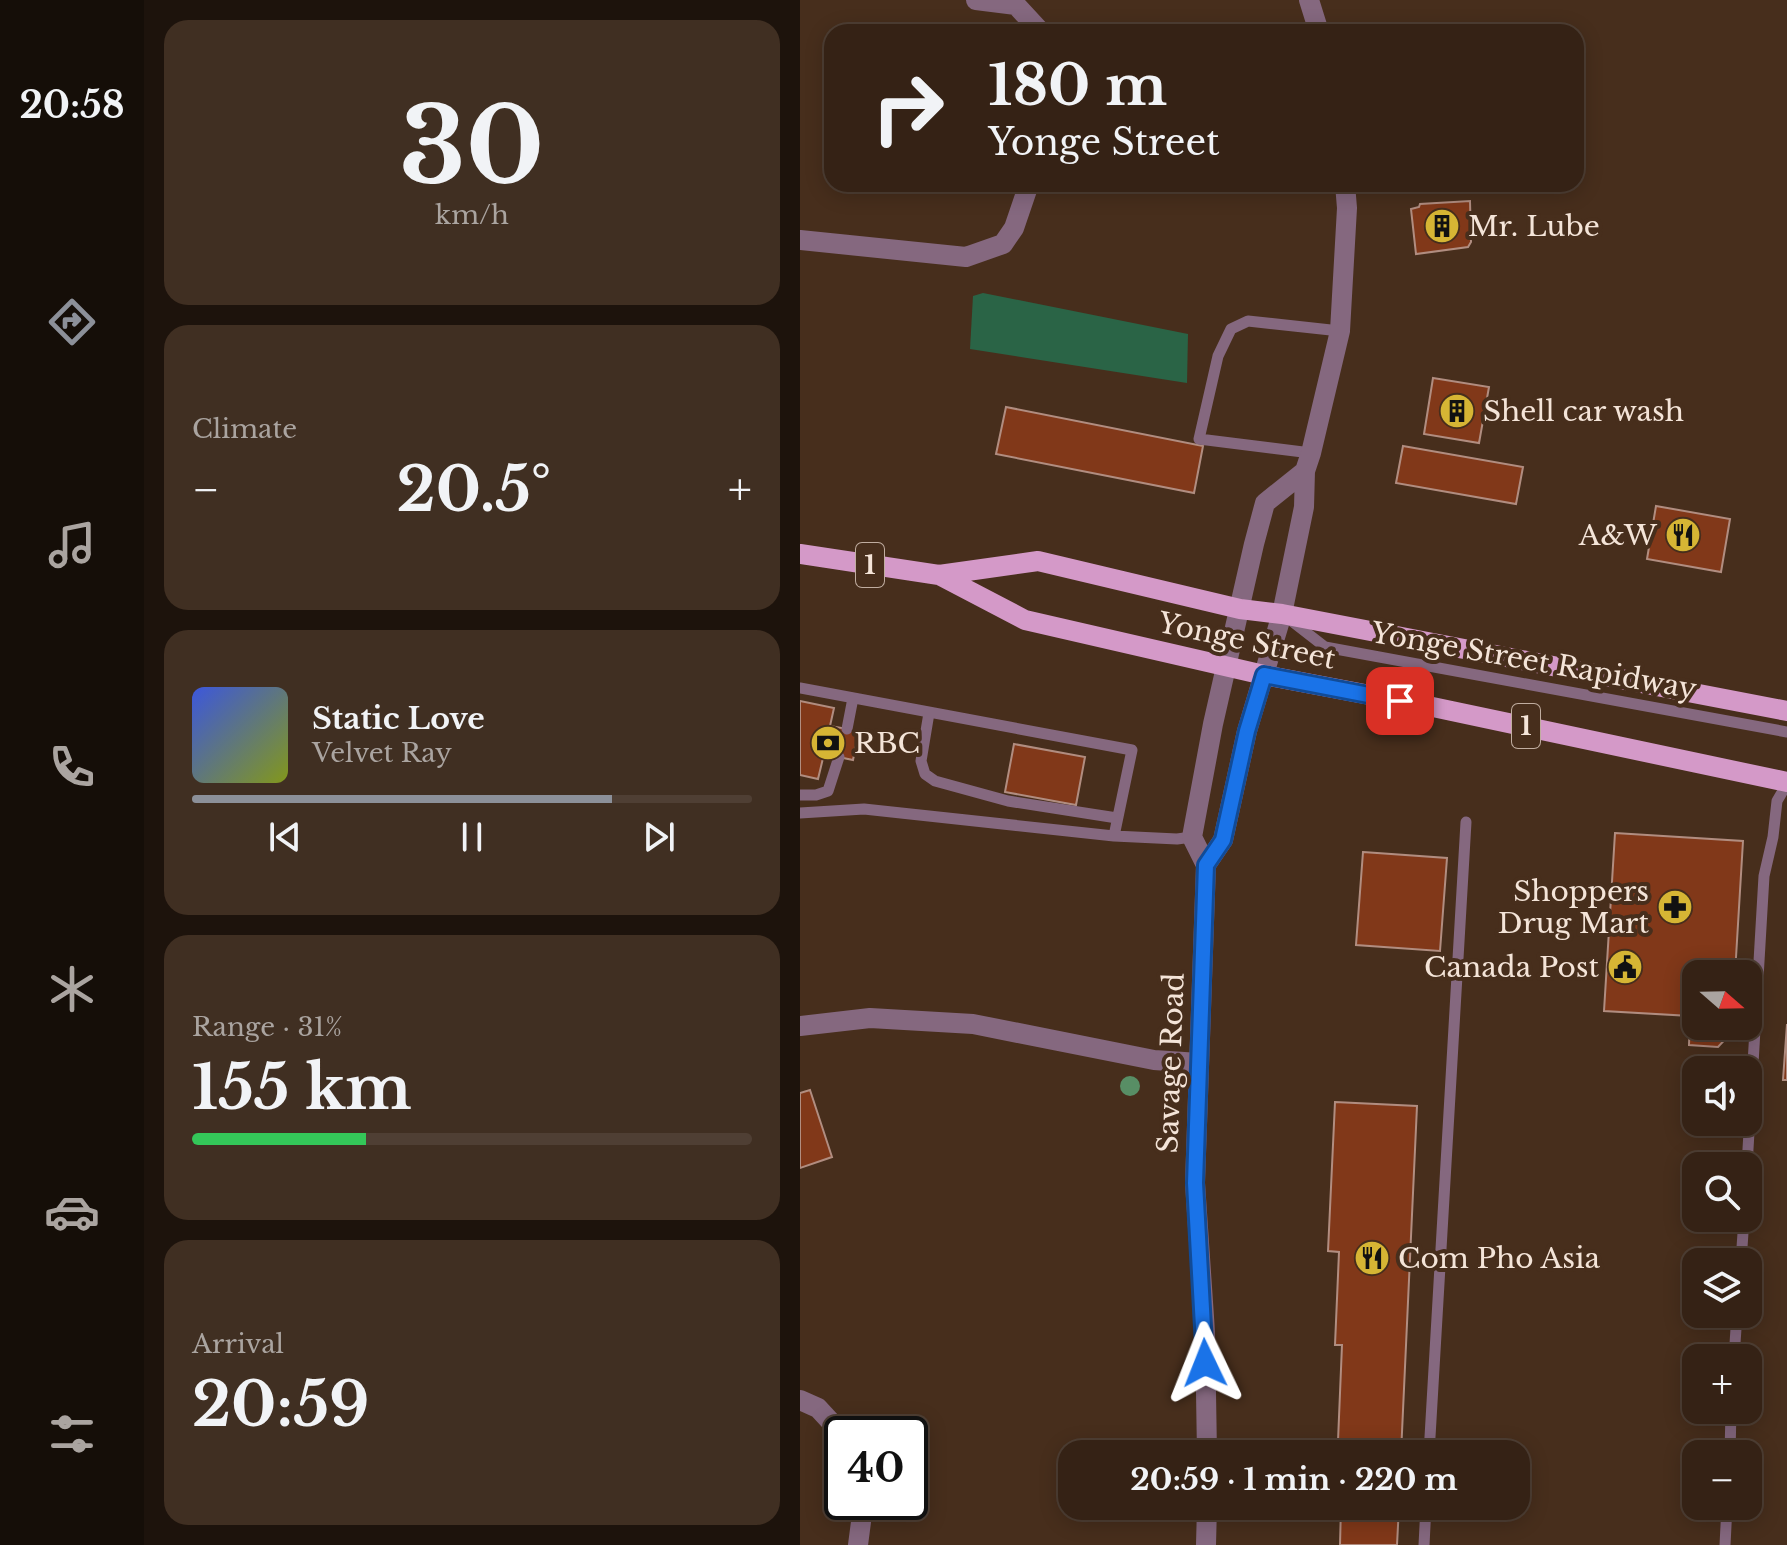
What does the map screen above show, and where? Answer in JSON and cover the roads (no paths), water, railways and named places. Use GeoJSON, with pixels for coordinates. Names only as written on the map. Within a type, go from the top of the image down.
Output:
{"type":"FeatureCollection","features":[{"type":"Feature","properties":{"kind":"main road","name":"Yonge Street"},"geometry":{"type":"LineString","coordinates":[[800,554],[939,575],[1038,561],[1240,609],[1282,614],[1787,711]]}},
{"type":"Feature","properties":{"kind":"main road","name":"Yonge Street"},"geometry":{"type":"LineString","coordinates":[[939,575],[1025,620],[1226,667],[1428,706],[1787,783]]}},
{"type":"Feature","properties":{"kind":"street"},"geometry":{"type":"LineString","coordinates":[[976,0],[1016,5],[1034,24]]}},
{"type":"Feature","properties":{"kind":"street"},"geometry":{"type":"LineString","coordinates":[[1309,0],[1316,24]]}},
{"type":"Feature","properties":{"kind":"street"},"geometry":{"type":"LineString","coordinates":[[800,240],[966,257],[1003,244],[1014,228],[1026,192]]}},
{"type":"Feature","properties":{"kind":"street","name":"Savage Road"},"geometry":{"type":"LineString","coordinates":[[1206,865],[1223,840],[1247,731],[1282,614],[1304,507],[1308,462],[1340,331],[1346,192]]}},
{"type":"Feature","properties":{"kind":"street"},"geometry":{"type":"LineString","coordinates":[[1192,837],[1226,667],[1265,503],[1308,462]]}},
{"type":"Feature","properties":{"kind":"street","name":"Savage Road"},"geometry":{"type":"LineString","coordinates":[[1192,837],[1206,865],[1195,1183],[1205,1332],[1207,1440]]}},
{"type":"Feature","properties":{"kind":"street"},"geometry":{"type":"LineString","coordinates":[[800,1026],[870,1018],[973,1024],[1154,1060],[1199,1063]]}},
{"type":"Feature","properties":{"kind":"street"},"geometry":{"type":"LineString","coordinates":[[800,1400],[818,1408],[825,1416]]}},
{"type":"Feature","properties":{"kind":"street"},"geometry":{"type":"LineString","coordinates":[[858,1545],[861,1520]]}},
{"type":"Feature","properties":{"kind":"street"},"geometry":{"type":"LineString","coordinates":[[1206,1545],[1207,1520]]}},
{"type":"Feature","properties":{"kind":"lane"},"geometry":{"type":"LineString","coordinates":[[1308,462],[1199,439],[1218,356],[1231,329],[1248,321],[1340,331]]}},
{"type":"Feature","properties":{"kind":"lane","name":"Yonge Street Rapidway"},"geometry":{"type":"LineString","coordinates":[[1282,614],[1325,647],[1787,732]]}},
{"type":"Feature","properties":{"kind":"lane"},"geometry":{"type":"LineString","coordinates":[[800,688],[1132,750],[1114,836]]}},
{"type":"Feature","properties":{"kind":"lane"},"geometry":{"type":"LineString","coordinates":[[847,729],[853,698]]}},
{"type":"Feature","properties":{"kind":"lane"},"geometry":{"type":"LineString","coordinates":[[929,713],[921,761],[925,774],[935,781],[1008,801],[1117,818]]}},
{"type":"Feature","properties":{"kind":"lane"},"geometry":{"type":"LineString","coordinates":[[800,795],[828,791],[839,757]]}},
{"type":"Feature","properties":{"kind":"lane"},"geometry":{"type":"LineString","coordinates":[[1748,1152],[1764,876],[1777,801],[1787,783]]}},
{"type":"Feature","properties":{"kind":"lane"},"geometry":{"type":"LineString","coordinates":[[800,813],[864,809],[1114,836],[1192,837]]}},
{"type":"Feature","properties":{"kind":"lane"},"geometry":{"type":"LineString","coordinates":[[1430,1440],[1466,822]]}},
{"type":"Feature","properties":{"kind":"lane"},"geometry":{"type":"LineString","coordinates":[[1424,1545],[1425,1520]]}},
{"type":"Feature","properties":{"kind":"lane"},"geometry":{"type":"LineString","coordinates":[[1725,1545],[1726,1520]]}},
{"type":"Feature","properties":{"kind":"place","name":"Mr. Lube"},"geometry":{"type":"Point","coordinates":[1442,226]}},
{"type":"Feature","properties":{"kind":"place","name":"Shell car wash"},"geometry":{"type":"Point","coordinates":[1457,411]}},
{"type":"Feature","properties":{"kind":"place","name":"A&W"},"geometry":{"type":"Point","coordinates":[1683,535]}},
{"type":"Feature","properties":{"kind":"place","name":"RBC"},"geometry":{"type":"Point","coordinates":[828,743]}},
{"type":"Feature","properties":{"kind":"place","name":"Shoppers Drug Mart"},"geometry":{"type":"Point","coordinates":[1675,907]}},
{"type":"Feature","properties":{"kind":"place","name":"Canada Post"},"geometry":{"type":"Point","coordinates":[1625,967]}},
{"type":"Feature","properties":{"kind":"place","name":"Com Pho Asia"},"geometry":{"type":"Point","coordinates":[1372,1258]}}]}
